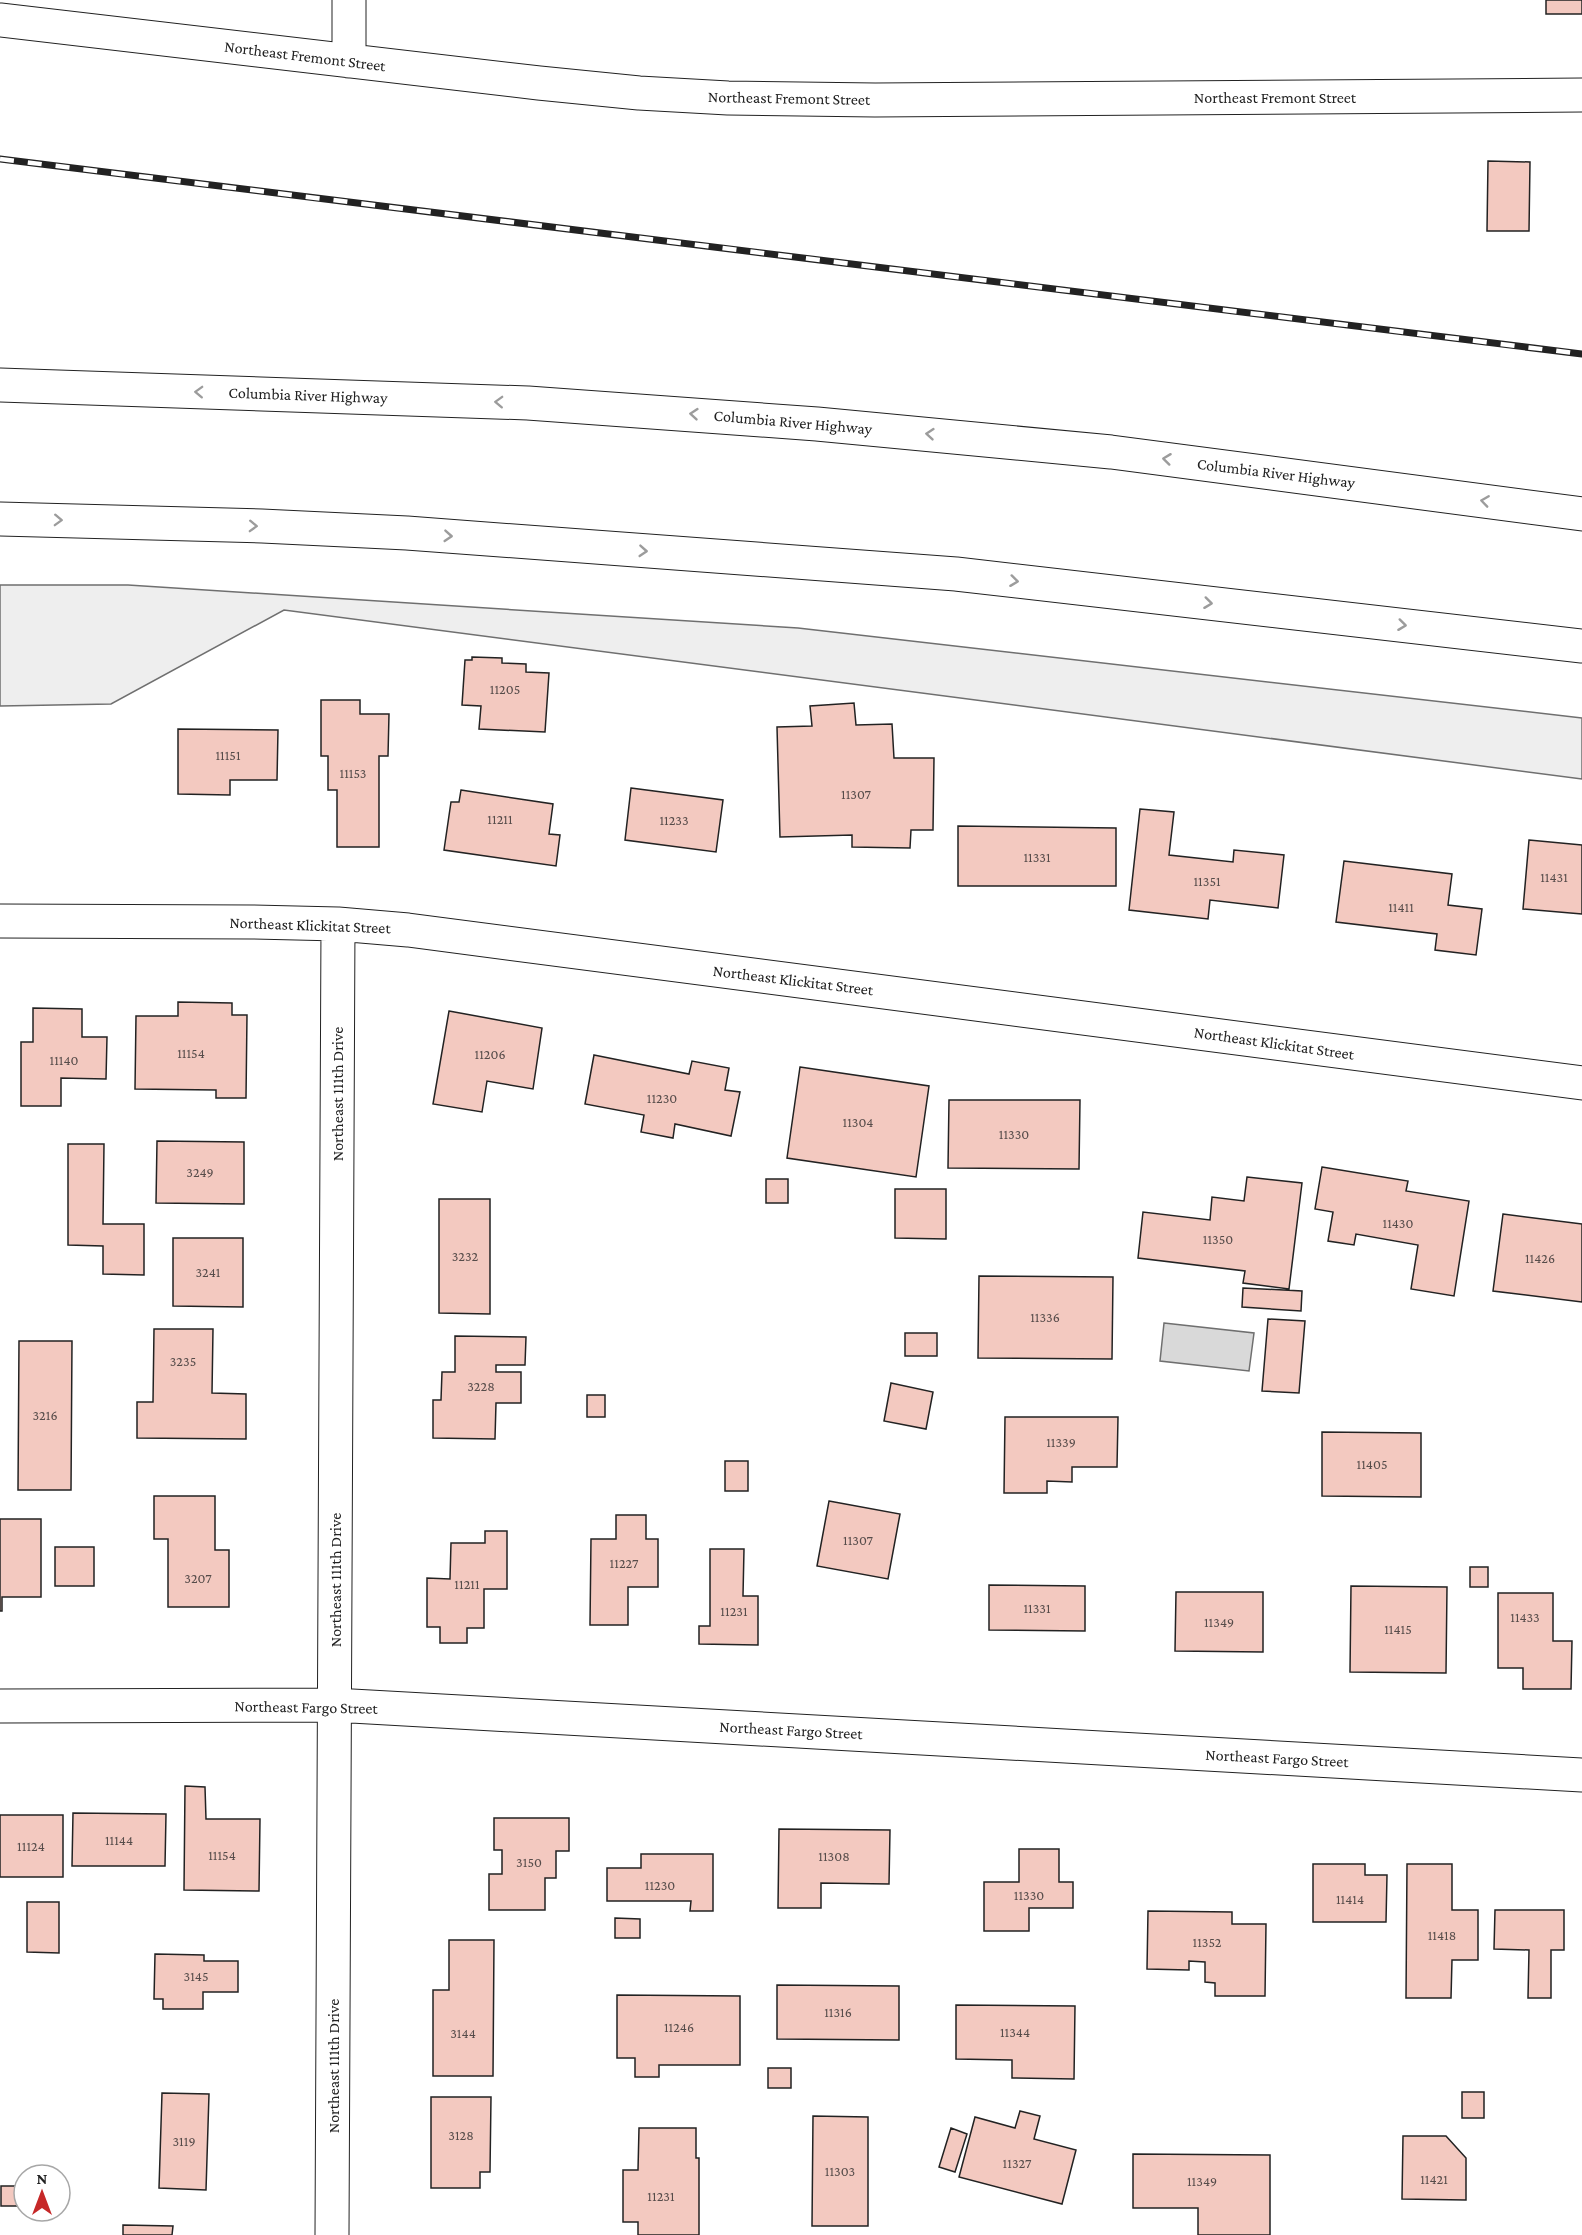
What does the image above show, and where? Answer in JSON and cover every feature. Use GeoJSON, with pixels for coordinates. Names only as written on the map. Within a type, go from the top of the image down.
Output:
{"type":"FeatureCollection","features":[{"type":"Feature","properties":{"kind":"main road"},"geometry":{"type":"LineString","coordinates":[[349,0],[349,61]]}},
{"type":"Feature","properties":{"kind":"main road","name":"Northeast Fremont Street"},"geometry":{"type":"LineString","coordinates":[[0,20],[639,93],[794,100],[1582,95]]}},
{"type":"Feature","properties":{"kind":"main road","name":"Columbia River Highway"},"geometry":{"type":"LineString","coordinates":[[0,385],[528,403],[805,423],[1111,452],[1582,514]]}},
{"type":"Feature","properties":{"kind":"main road"},"geometry":{"type":"LineString","coordinates":[[0,519],[261,526],[407,533],[956,574],[1582,646]]}},
{"type":"Feature","properties":{"kind":"main road","name":"Northeast Klickitat Street"},"geometry":{"type":"LineString","coordinates":[[0,921],[253,922],[338,924],[408,930],[1582,1083]]}},
{"type":"Feature","properties":{"kind":"main road","name":"Northeast 111th Drive"},"geometry":{"type":"LineString","coordinates":[[332,2235],[338,924]]}},
{"type":"Feature","properties":{"kind":"main road","name":"Northeast Fargo Street"},"geometry":{"type":"LineString","coordinates":[[0,1706],[334,1705],[1582,1775]]}},
{"type":"Feature","properties":{"kind":"shaded area"},"geometry":{"type":"Polygon","coordinates":[[[0,585],[128,585],[798,628],[1582,718],[1582,779],[284,610],[111,704],[0,706],[0,585]]]}},
{"type":"Feature","properties":{"kind":"shaded area"},"geometry":{"type":"Polygon","coordinates":[[[1164,1323],[1254,1333],[1249,1371],[1160,1361],[1164,1323]]]}},
{"type":"Feature","properties":{"kind":"building"},"geometry":{"type":"Polygon","coordinates":[[[1546,0],[1582,0],[1582,14],[1546,14],[1546,0]]]}},
{"type":"Feature","properties":{"kind":"building"},"geometry":{"type":"Polygon","coordinates":[[[1488,161],[1530,162],[1529,231],[1487,231],[1488,161]]]}},
{"type":"Feature","properties":{"kind":"building"},"geometry":{"type":"Polygon","coordinates":[[[472,657],[502,658],[502,663],[526,664],[526,672],[549,673],[545,732],[479,729],[481,706],[462,705],[465,660],[472,660],[472,657]]]}},
{"type":"Feature","properties":{"kind":"building"},"geometry":{"type":"Polygon","coordinates":[[[321,700],[360,700],[360,714],[389,714],[388,756],[379,756],[379,847],[337,847],[337,790],[328,790],[328,756],[321,756],[321,700]]]}},
{"type":"Feature","properties":{"kind":"building"},"geometry":{"type":"Polygon","coordinates":[[[854,703],[856,725],[892,724],[894,758],[934,758],[933,830],[911,830],[910,848],[852,847],[852,835],[780,837],[777,727],[812,726],[810,706],[854,703]]]}},
{"type":"Feature","properties":{"kind":"building"},"geometry":{"type":"Polygon","coordinates":[[[178,729],[278,730],[277,780],[230,780],[230,795],[178,794],[178,729]]]}},
{"type":"Feature","properties":{"kind":"building"},"geometry":{"type":"Polygon","coordinates":[[[631,788],[723,800],[716,852],[625,840],[631,788]]]}},
{"type":"Feature","properties":{"kind":"building"},"geometry":{"type":"Polygon","coordinates":[[[461,790],[553,804],[549,834],[560,835],[556,866],[444,850],[451,802],[459,802],[461,790]]]}},
{"type":"Feature","properties":{"kind":"building"},"geometry":{"type":"Polygon","coordinates":[[[1140,809],[1174,812],[1169,855],[1233,862],[1234,850],[1284,855],[1278,908],[1210,900],[1208,919],[1129,910],[1140,809]]]}},
{"type":"Feature","properties":{"kind":"building"},"geometry":{"type":"Polygon","coordinates":[[[958,826],[1116,828],[1116,886],[958,886],[958,826]]]}},
{"type":"Feature","properties":{"kind":"building"},"geometry":{"type":"Polygon","coordinates":[[[1529,840],[1582,845],[1582,914],[1523,909],[1529,840]]]}},
{"type":"Feature","properties":{"kind":"building"},"geometry":{"type":"Polygon","coordinates":[[[1344,861],[1452,874],[1448,905],[1482,909],[1476,955],[1435,950],[1437,934],[1336,922],[1344,861]]]}},
{"type":"Feature","properties":{"kind":"building"},"geometry":{"type":"Polygon","coordinates":[[[178,1002],[232,1003],[232,1015],[247,1015],[246,1098],[216,1098],[216,1090],[135,1089],[136,1016],[178,1016],[178,1002]]]}},
{"type":"Feature","properties":{"kind":"building"},"geometry":{"type":"Polygon","coordinates":[[[33,1008],[82,1009],[82,1037],[107,1037],[106,1079],[61,1078],[61,1106],[21,1106],[21,1042],[33,1042],[33,1008]]]}},
{"type":"Feature","properties":{"kind":"building"},"geometry":{"type":"Polygon","coordinates":[[[449,1011],[542,1028],[533,1089],[487,1081],[482,1112],[433,1104],[449,1011]]]}},
{"type":"Feature","properties":{"kind":"building"},"geometry":{"type":"Polygon","coordinates":[[[594,1055],[689,1074],[692,1061],[729,1068],[725,1090],[740,1092],[731,1136],[675,1124],[673,1138],[641,1132],[644,1115],[585,1104],[594,1055]]]}},
{"type":"Feature","properties":{"kind":"building"},"geometry":{"type":"Polygon","coordinates":[[[800,1067],[929,1086],[916,1177],[787,1158],[800,1067]]]}},
{"type":"Feature","properties":{"kind":"building"},"geometry":{"type":"Polygon","coordinates":[[[949,1100],[1080,1100],[1079,1169],[948,1168],[949,1100]]]}},
{"type":"Feature","properties":{"kind":"building"},"geometry":{"type":"Polygon","coordinates":[[[157,1141],[244,1142],[244,1204],[156,1203],[157,1141]]]}},
{"type":"Feature","properties":{"kind":"building"},"geometry":{"type":"Polygon","coordinates":[[[68,1144],[104,1144],[103,1224],[144,1224],[144,1275],[103,1274],[103,1246],[68,1245],[68,1144]]]}},
{"type":"Feature","properties":{"kind":"building"},"geometry":{"type":"Polygon","coordinates":[[[1322,1167],[1408,1181],[1406,1191],[1469,1201],[1454,1296],[1411,1289],[1418,1245],[1356,1234],[1354,1245],[1328,1241],[1333,1212],[1315,1209],[1322,1167]]]}},
{"type":"Feature","properties":{"kind":"building"},"geometry":{"type":"Polygon","coordinates":[[[1247,1177],[1302,1183],[1289,1289],[1243,1283],[1245,1271],[1138,1258],[1143,1212],[1210,1220],[1212,1197],[1244,1201],[1247,1177]]]}},
{"type":"Feature","properties":{"kind":"building"},"geometry":{"type":"Polygon","coordinates":[[[766,1179],[788,1179],[788,1203],[766,1203],[766,1179]]]}},
{"type":"Feature","properties":{"kind":"building"},"geometry":{"type":"Polygon","coordinates":[[[895,1189],[946,1189],[946,1239],[895,1238],[895,1189]]]}},
{"type":"Feature","properties":{"kind":"building"},"geometry":{"type":"Polygon","coordinates":[[[439,1199],[490,1199],[490,1314],[439,1313],[439,1199]]]}},
{"type":"Feature","properties":{"kind":"building"},"geometry":{"type":"Polygon","coordinates":[[[1503,1214],[1582,1224],[1582,1302],[1493,1291],[1503,1214]]]}},
{"type":"Feature","properties":{"kind":"building"},"geometry":{"type":"Polygon","coordinates":[[[173,1238],[243,1238],[243,1307],[173,1306],[173,1238]]]}},
{"type":"Feature","properties":{"kind":"building"},"geometry":{"type":"Polygon","coordinates":[[[979,1276],[1113,1277],[1112,1359],[978,1358],[979,1276]]]}},
{"type":"Feature","properties":{"kind":"building"},"geometry":{"type":"Polygon","coordinates":[[[1243,1288],[1302,1291],[1301,1311],[1242,1307],[1243,1288]]]}},
{"type":"Feature","properties":{"kind":"building"},"geometry":{"type":"Polygon","coordinates":[[[1268,1319],[1305,1321],[1299,1393],[1262,1391],[1268,1319]]]}},
{"type":"Feature","properties":{"kind":"building"},"geometry":{"type":"Polygon","coordinates":[[[154,1329],[213,1329],[212,1393],[246,1394],[246,1439],[137,1438],[137,1402],[153,1402],[154,1329]]]}},
{"type":"Feature","properties":{"kind":"building"},"geometry":{"type":"Polygon","coordinates":[[[905,1333],[937,1333],[937,1356],[905,1356],[905,1333]]]}},
{"type":"Feature","properties":{"kind":"building"},"geometry":{"type":"Polygon","coordinates":[[[455,1336],[526,1337],[525,1365],[496,1365],[496,1372],[521,1372],[521,1403],[496,1403],[495,1439],[433,1438],[433,1400],[441,1400],[442,1372],[455,1372],[455,1336]]]}},
{"type":"Feature","properties":{"kind":"building"},"geometry":{"type":"Polygon","coordinates":[[[19,1341],[72,1341],[71,1490],[18,1490],[19,1341]]]}},
{"type":"Feature","properties":{"kind":"building"},"geometry":{"type":"Polygon","coordinates":[[[891,1383],[933,1392],[926,1429],[884,1421],[891,1383]]]}},
{"type":"Feature","properties":{"kind":"building"},"geometry":{"type":"Polygon","coordinates":[[[587,1395],[605,1395],[605,1417],[587,1417],[587,1395]]]}},
{"type":"Feature","properties":{"kind":"building"},"geometry":{"type":"Polygon","coordinates":[[[1005,1417],[1118,1417],[1117,1467],[1072,1467],[1072,1482],[1047,1481],[1047,1493],[1004,1493],[1005,1417]]]}},
{"type":"Feature","properties":{"kind":"building"},"geometry":{"type":"Polygon","coordinates":[[[1322,1432],[1421,1433],[1421,1497],[1322,1496],[1322,1432]]]}},
{"type":"Feature","properties":{"kind":"building"},"geometry":{"type":"Polygon","coordinates":[[[725,1461],[748,1461],[748,1491],[725,1491],[725,1461]]]}},
{"type":"Feature","properties":{"kind":"building"},"geometry":{"type":"Polygon","coordinates":[[[154,1496],[215,1496],[215,1550],[229,1550],[229,1607],[168,1607],[168,1539],[154,1539],[154,1496]]]}},
{"type":"Feature","properties":{"kind":"building"},"geometry":{"type":"Polygon","coordinates":[[[829,1501],[900,1514],[888,1579],[817,1566],[829,1501]]]}},
{"type":"Feature","properties":{"kind":"building"},"geometry":{"type":"Polygon","coordinates":[[[616,1515],[646,1515],[646,1539],[658,1539],[658,1587],[628,1587],[628,1625],[590,1625],[591,1539],[616,1539],[616,1515]]]}},
{"type":"Feature","properties":{"kind":"building"},"geometry":{"type":"Polygon","coordinates":[[[0,1519],[41,1519],[41,1597],[2,1597],[2,1611],[0,1611],[0,1519]]]}},
{"type":"Feature","properties":{"kind":"building"},"geometry":{"type":"Polygon","coordinates":[[[485,1531],[507,1531],[507,1589],[484,1589],[484,1628],[467,1628],[467,1643],[440,1643],[440,1627],[427,1627],[427,1578],[450,1579],[451,1543],[485,1543],[485,1531]]]}},
{"type":"Feature","properties":{"kind":"building"},"geometry":{"type":"Polygon","coordinates":[[[55,1547],[94,1547],[94,1586],[55,1586],[55,1547]]]}},
{"type":"Feature","properties":{"kind":"building"},"geometry":{"type":"Polygon","coordinates":[[[710,1549],[744,1549],[743,1596],[758,1596],[758,1645],[699,1644],[699,1626],[710,1626],[710,1549]]]}},
{"type":"Feature","properties":{"kind":"building"},"geometry":{"type":"Polygon","coordinates":[[[1470,1567],[1488,1567],[1488,1587],[1470,1587],[1470,1567]]]}},
{"type":"Feature","properties":{"kind":"building"},"geometry":{"type":"Polygon","coordinates":[[[989,1585],[1085,1586],[1085,1631],[989,1630],[989,1585]]]}},
{"type":"Feature","properties":{"kind":"building"},"geometry":{"type":"Polygon","coordinates":[[[1351,1586],[1447,1587],[1446,1673],[1350,1672],[1351,1586]]]}},
{"type":"Feature","properties":{"kind":"building"},"geometry":{"type":"Polygon","coordinates":[[[1176,1592],[1263,1592],[1263,1652],[1175,1651],[1176,1592]]]}},
{"type":"Feature","properties":{"kind":"building"},"geometry":{"type":"Polygon","coordinates":[[[1498,1593],[1553,1593],[1553,1641],[1572,1641],[1571,1689],[1523,1689],[1523,1668],[1498,1668],[1498,1593]]]}},
{"type":"Feature","properties":{"kind":"building"},"geometry":{"type":"Polygon","coordinates":[[[185,1786],[205,1787],[206,1819],[260,1819],[259,1891],[184,1890],[185,1786]]]}},
{"type":"Feature","properties":{"kind":"building"},"geometry":{"type":"Polygon","coordinates":[[[73,1813],[166,1814],[165,1866],[72,1866],[73,1813]]]}},
{"type":"Feature","properties":{"kind":"building"},"geometry":{"type":"Polygon","coordinates":[[[0,1815],[63,1815],[63,1877],[0,1877],[0,1815]]]}},
{"type":"Feature","properties":{"kind":"building"},"geometry":{"type":"Polygon","coordinates":[[[494,1818],[569,1818],[569,1851],[556,1851],[556,1878],[545,1878],[545,1910],[489,1910],[489,1874],[502,1874],[502,1850],[494,1850],[494,1818]]]}},
{"type":"Feature","properties":{"kind":"building"},"geometry":{"type":"Polygon","coordinates":[[[779,1829],[890,1830],[889,1884],[821,1883],[821,1908],[778,1908],[779,1829]]]}},
{"type":"Feature","properties":{"kind":"building"},"geometry":{"type":"Polygon","coordinates":[[[1019,1849],[1059,1849],[1059,1882],[1073,1882],[1073,1908],[1029,1908],[1029,1931],[984,1931],[984,1882],[1019,1882],[1019,1849]]]}},
{"type":"Feature","properties":{"kind":"building"},"geometry":{"type":"Polygon","coordinates":[[[641,1854],[713,1854],[713,1911],[690,1911],[691,1901],[607,1901],[607,1868],[641,1868],[641,1854]]]}},
{"type":"Feature","properties":{"kind":"building"},"geometry":{"type":"Polygon","coordinates":[[[1313,1864],[1365,1864],[1365,1875],[1387,1875],[1386,1922],[1313,1922],[1313,1864]]]}},
{"type":"Feature","properties":{"kind":"building"},"geometry":{"type":"Polygon","coordinates":[[[1407,1864],[1452,1864],[1452,1910],[1478,1910],[1478,1960],[1452,1960],[1451,1998],[1406,1998],[1407,1864]]]}},
{"type":"Feature","properties":{"kind":"building"},"geometry":{"type":"Polygon","coordinates":[[[27,1902],[59,1902],[59,1953],[27,1952],[27,1902]]]}},
{"type":"Feature","properties":{"kind":"building"},"geometry":{"type":"Polygon","coordinates":[[[1495,1910],[1564,1910],[1564,1950],[1551,1950],[1551,1998],[1528,1998],[1529,1950],[1494,1949],[1495,1910]]]}},
{"type":"Feature","properties":{"kind":"building"},"geometry":{"type":"Polygon","coordinates":[[[1148,1911],[1232,1912],[1232,1924],[1266,1924],[1265,1996],[1215,1996],[1215,1983],[1205,1982],[1205,1962],[1189,1961],[1189,1970],[1147,1969],[1148,1911]]]}},
{"type":"Feature","properties":{"kind":"building"},"geometry":{"type":"Polygon","coordinates":[[[615,1918],[640,1919],[640,1938],[615,1938],[615,1918]]]}},
{"type":"Feature","properties":{"kind":"building"},"geometry":{"type":"Polygon","coordinates":[[[449,1940],[494,1940],[493,2076],[433,2076],[433,1990],[449,1990],[449,1940]]]}},
{"type":"Feature","properties":{"kind":"building"},"geometry":{"type":"Polygon","coordinates":[[[155,1954],[204,1955],[204,1961],[238,1961],[238,1992],[203,1992],[203,2009],[163,2009],[163,1999],[154,1999],[155,1954]]]}},
{"type":"Feature","properties":{"kind":"building"},"geometry":{"type":"Polygon","coordinates":[[[777,1985],[899,1986],[899,2040],[777,2039],[777,1985]]]}},
{"type":"Feature","properties":{"kind":"building"},"geometry":{"type":"Polygon","coordinates":[[[617,1995],[740,1996],[740,2065],[659,2065],[659,2077],[635,2077],[635,2058],[617,2058],[617,1995]]]}},
{"type":"Feature","properties":{"kind":"building"},"geometry":{"type":"Polygon","coordinates":[[[956,2005],[1075,2006],[1074,2079],[1012,2078],[1012,2060],[956,2059],[956,2005]]]}},
{"type":"Feature","properties":{"kind":"building"},"geometry":{"type":"Polygon","coordinates":[[[768,2068],[791,2068],[791,2088],[768,2088],[768,2068]]]}},
{"type":"Feature","properties":{"kind":"building"},"geometry":{"type":"Polygon","coordinates":[[[1462,2092],[1484,2092],[1484,2118],[1462,2118],[1462,2092]]]}},
{"type":"Feature","properties":{"kind":"building"},"geometry":{"type":"Polygon","coordinates":[[[162,2093],[209,2094],[206,2190],[159,2188],[162,2093]]]}},
{"type":"Feature","properties":{"kind":"building"},"geometry":{"type":"Polygon","coordinates":[[[431,2097],[491,2097],[490,2172],[480,2172],[480,2188],[431,2188],[431,2097]]]}},
{"type":"Feature","properties":{"kind":"building"},"geometry":{"type":"Polygon","coordinates":[[[1020,2111],[1040,2116],[1034,2139],[1076,2150],[1062,2204],[959,2177],[975,2117],[1015,2128],[1020,2111]]]}},
{"type":"Feature","properties":{"kind":"building"},"geometry":{"type":"Polygon","coordinates":[[[813,2116],[868,2117],[868,2226],[812,2226],[813,2116]]]}},
{"type":"Feature","properties":{"kind":"building"},"geometry":{"type":"Polygon","coordinates":[[[639,2128],[696,2128],[696,2158],[699,2158],[699,2235],[638,2235],[638,2222],[623,2222],[623,2170],[638,2170],[639,2128]]]}},
{"type":"Feature","properties":{"kind":"building"},"geometry":{"type":"Polygon","coordinates":[[[951,2128],[967,2134],[955,2172],[939,2167],[951,2128]]]}},
{"type":"Feature","properties":{"kind":"building"},"geometry":{"type":"Polygon","coordinates":[[[1403,2136],[1446,2136],[1466,2158],[1466,2200],[1402,2199],[1403,2136]]]}},
{"type":"Feature","properties":{"kind":"building"},"geometry":{"type":"Polygon","coordinates":[[[1133,2154],[1270,2155],[1270,2235],[1198,2235],[1198,2208],[1133,2208],[1133,2154]]]}},
{"type":"Feature","properties":{"kind":"building"},"geometry":{"type":"Polygon","coordinates":[[[1,2186],[12,2186],[12,2206],[1,2206],[1,2186]]]}},
{"type":"Feature","properties":{"kind":"building"},"geometry":{"type":"Polygon","coordinates":[[[123,2225],[173,2226],[172,2235],[123,2235],[123,2225]]]}},
{"type":"Feature","properties":{"kind":"railway"},"geometry":{"type":"LineString","coordinates":[[0,159],[1582,354]]}}]}
